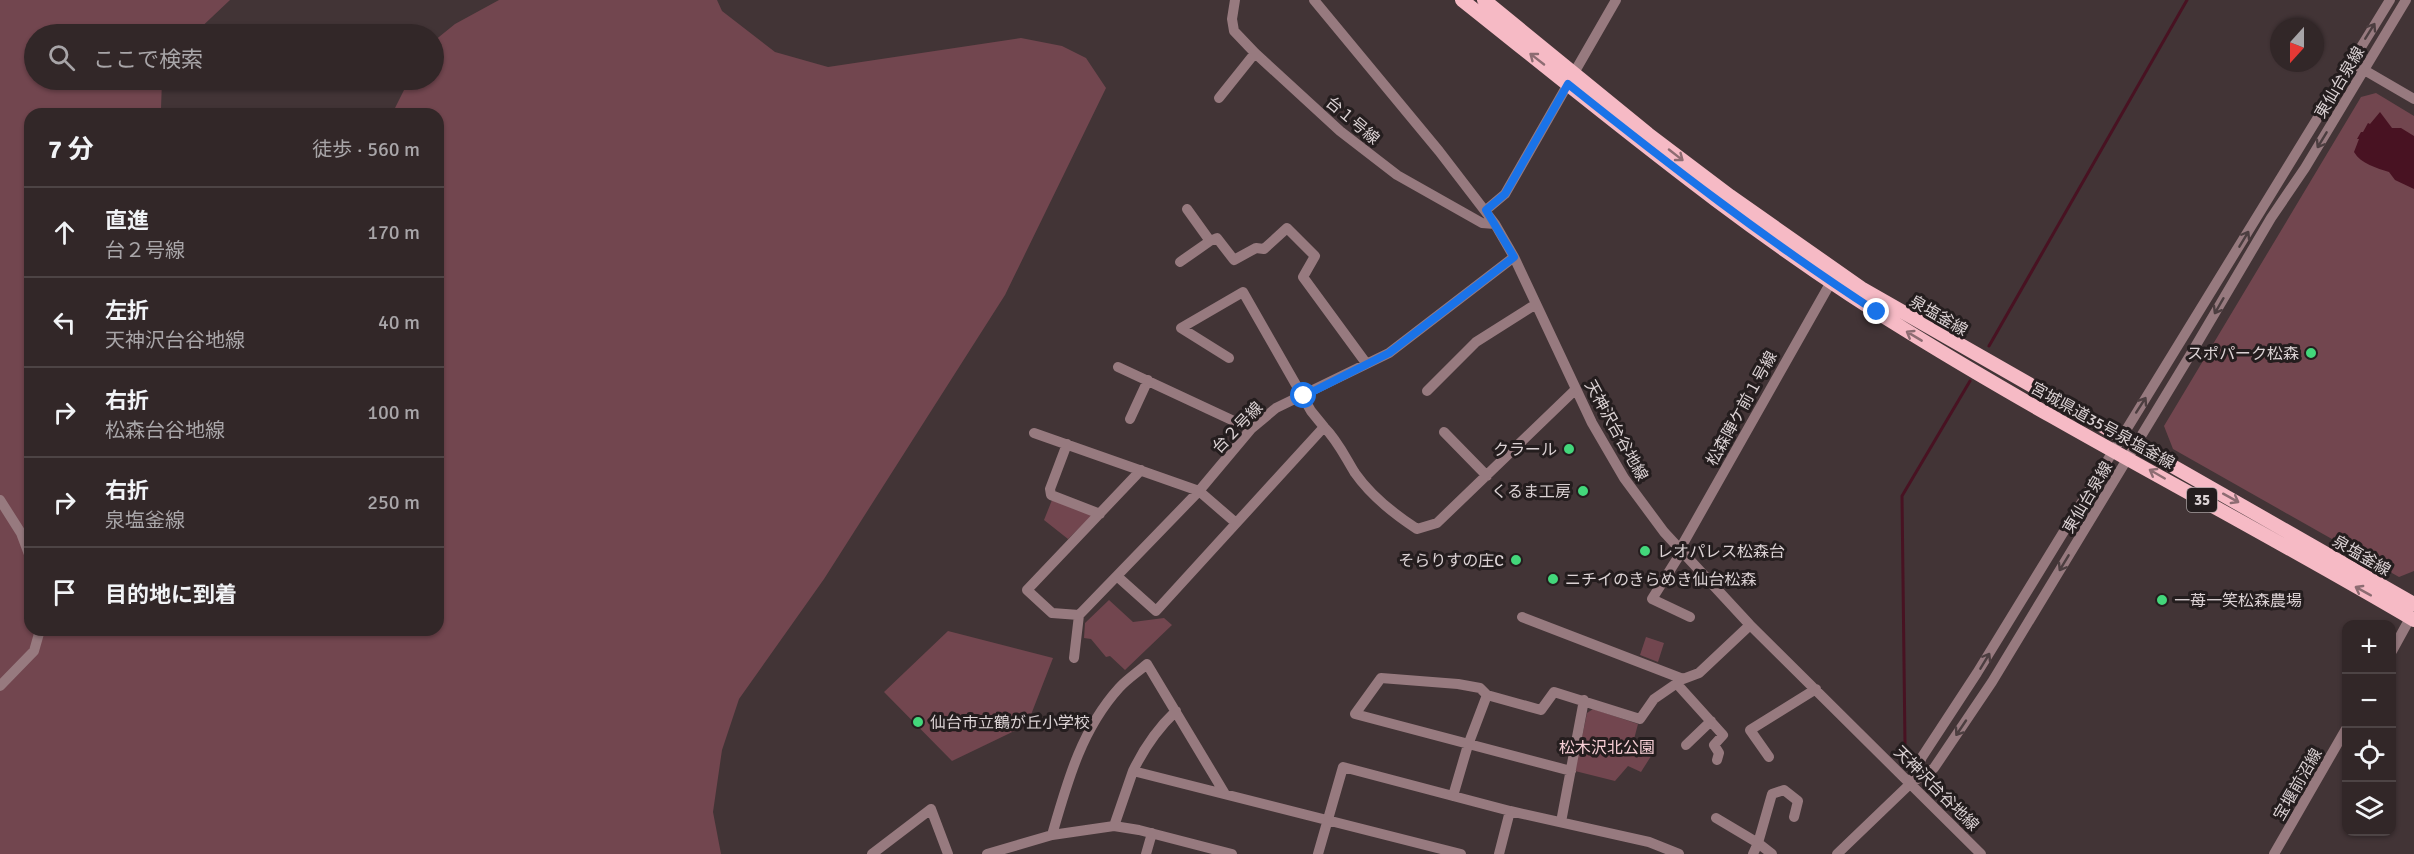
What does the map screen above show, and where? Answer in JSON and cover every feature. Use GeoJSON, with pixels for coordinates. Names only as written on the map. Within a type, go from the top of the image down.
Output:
{"type":"FeatureCollection","features":[{"type":"Feature","properties":{"kind":"main road","name":"泉塩釜線"},"geometry":{"type":"LineString","coordinates":[[1462,0],[1845,277],[1909,318],[2121,436],[2413,613]]}},
{"type":"Feature","properties":{"kind":"main road","name":"泉塩釜線"},"geometry":{"type":"LineString","coordinates":[[1484,0],[1673,168],[1771,241],[1831,282],[1965,365]]}},
{"type":"Feature","properties":{"kind":"main road","name":"宮城県道35号泉塩釜線"},"geometry":{"type":"LineString","coordinates":[[1965,365],[2128,458],[2413,613]]}},
{"type":"Feature","properties":{"kind":"street","name":"台１号線"},"geometry":{"type":"LineString","coordinates":[[1235,0],[1232,19],[1234,31],[1340,131],[1397,175],[1482,223],[1495,224]]}},
{"type":"Feature","properties":{"kind":"street","name":"天神沢台谷地線"},"geometry":{"type":"LineString","coordinates":[[1314,0],[1486,210],[1514,257],[1592,423],[1624,478],[1681,550],[1750,625],[1981,854]]}},
{"type":"Feature","properties":{"kind":"street"},"geometry":{"type":"LineString","coordinates":[[1486,210],[1505,194],[1616,0]]}},
{"type":"Feature","properties":{"kind":"street"},"geometry":{"type":"LineString","coordinates":[[1911,783],[1922,756],[1977,673],[2390,0]]}},
{"type":"Feature","properties":{"kind":"street","name":"東仙台泉線"},"geometry":{"type":"LineString","coordinates":[[1836,854],[1911,783],[1934,768],[1992,682],[2271,218],[2305,168],[2406,0]]}},
{"type":"Feature","properties":{"kind":"street"},"geometry":{"type":"LineString","coordinates":[[1219,98],[1255,53]]}},
{"type":"Feature","properties":{"kind":"street"},"geometry":{"type":"LineString","coordinates":[[2350,63],[2414,99]]}},
{"type":"Feature","properties":{"kind":"street"},"geometry":{"type":"LineString","coordinates":[[1187,209],[1210,241]]}},
{"type":"Feature","properties":{"kind":"street"},"geometry":{"type":"LineString","coordinates":[[1180,262],[1217,238],[1233,260],[1256,248],[1264,249],[1287,228],[1314,256],[1303,277],[1366,363]]}},
{"type":"Feature","properties":{"kind":"street","name":"台２号線"},"geometry":{"type":"LineString","coordinates":[[1079,615],[1199,491],[1251,429],[1276,408],[1389,353],[1514,257]]}},
{"type":"Feature","properties":{"kind":"street","name":"松森陣ケ前１号線"},"geometry":{"type":"LineString","coordinates":[[1690,617],[1652,599],[1831,282]]}},
{"type":"Feature","properties":{"kind":"street"},"geometry":{"type":"LineString","coordinates":[[1229,358],[1181,328],[1243,292],[1311,411],[1337,440],[1356,474],[1393,513],[1417,530],[1437,523],[1576,388]]}},
{"type":"Feature","properties":{"kind":"street"},"geometry":{"type":"LineString","coordinates":[[1427,391],[1476,342],[1536,304]]}},
{"type":"Feature","properties":{"kind":"street"},"geometry":{"type":"LineString","coordinates":[[1118,367],[1251,429]]}},
{"type":"Feature","properties":{"kind":"street"},"geometry":{"type":"LineString","coordinates":[[1130,419],[1148,380]]}},
{"type":"Feature","properties":{"kind":"street"},"geometry":{"type":"LineString","coordinates":[[1118,577],[1156,611],[1324,427]]}},
{"type":"Feature","properties":{"kind":"street"},"geometry":{"type":"LineString","coordinates":[[1444,432],[1487,476]]}},
{"type":"Feature","properties":{"kind":"street"},"geometry":{"type":"LineString","coordinates":[[1034,433],[1199,491],[1236,523]]}},
{"type":"Feature","properties":{"kind":"street"},"geometry":{"type":"LineString","coordinates":[[1067,444],[1050,489],[1051,495],[1100,514]]}},
{"type":"Feature","properties":{"kind":"street"},"geometry":{"type":"LineString","coordinates":[[1074,657],[1079,615],[1052,613],[1027,590],[1141,470]]}},
{"type":"Feature","properties":{"kind":"street"},"geometry":{"type":"LineString","coordinates":[[0,501],[24,542]]}},
{"type":"Feature","properties":{"kind":"street"},"geometry":{"type":"LineString","coordinates":[[2396,642],[2413,613]]}},
{"type":"Feature","properties":{"kind":"street"},"geometry":{"type":"LineString","coordinates":[[1522,617],[1680,681],[1724,735],[1714,745],[1719,753],[1717,760]]}},
{"type":"Feature","properties":{"kind":"street"},"geometry":{"type":"LineString","coordinates":[[1571,771],[1355,714],[1381,678],[1480,688],[1487,695],[1541,710],[1554,692],[1640,719],[1654,699],[1680,681],[1699,673],[1750,625]]}},
{"type":"Feature","properties":{"kind":"street"},"geometry":{"type":"LineString","coordinates":[[0,686],[34,651],[38,636]]}},
{"type":"Feature","properties":{"kind":"street"},"geometry":{"type":"LineString","coordinates":[[1052,836],[1067,782],[1081,746],[1102,708],[1121,686],[1147,664],[1225,794]]}},
{"type":"Feature","properties":{"kind":"street"},"geometry":{"type":"LineString","coordinates":[[1769,757],[1750,730],[1816,689]]}},
{"type":"Feature","properties":{"kind":"street"},"geometry":{"type":"LineString","coordinates":[[1453,796],[1468,745],[1487,695]]}},
{"type":"Feature","properties":{"kind":"street"},"geometry":{"type":"LineString","coordinates":[[1560,822],[1584,700]]}},
{"type":"Feature","properties":{"kind":"street"},"geometry":{"type":"LineString","coordinates":[[1114,826],[1133,771],[1143,750],[1161,725],[1176,711]]}},
{"type":"Feature","properties":{"kind":"street"},"geometry":{"type":"LineString","coordinates":[[1686,745],[1711,721]]}},
{"type":"Feature","properties":{"kind":"street","name":"宝堰前沼線"},"geometry":{"type":"LineString","coordinates":[[2274,854],[2342,736]]}},
{"type":"Feature","properties":{"kind":"street"},"geometry":{"type":"LineString","coordinates":[[1318,854],[1343,767],[1510,811],[1649,842],[1679,854]]}},
{"type":"Feature","properties":{"kind":"street"},"geometry":{"type":"LineString","coordinates":[[1133,771],[1461,854]]}},
{"type":"Feature","properties":{"kind":"street"},"geometry":{"type":"LineString","coordinates":[[1755,849],[1772,795],[1784,790],[1798,801],[1794,817]]}},
{"type":"Feature","properties":{"kind":"street"},"geometry":{"type":"LineString","coordinates":[[872,854],[931,809],[948,854]]}},
{"type":"Feature","properties":{"kind":"street"},"geometry":{"type":"LineString","coordinates":[[1499,854],[1510,811]]}},
{"type":"Feature","properties":{"kind":"street"},"geometry":{"type":"LineString","coordinates":[[1716,818],[1755,849],[1772,854]]}},
{"type":"Feature","properties":{"kind":"street"},"geometry":{"type":"LineString","coordinates":[[987,854],[1006,851],[1052,836],[1114,826],[1152,833],[1232,854]]}},
{"type":"Feature","properties":{"kind":"street"},"geometry":{"type":"LineString","coordinates":[[1146,854],[1152,833]]}},
{"type":"Feature","properties":{"kind":"green space"},"geometry":{"type":"Polygon","coordinates":[[[0,0],[230,0],[205,24],[24,24],[24,90],[162,90],[161,108],[24,108],[24,636],[444,636],[444,108],[395,108],[404,90],[444,90],[444,33],[455,24],[499,0],[717,0],[722,11],[775,52],[828,67],[1021,38],[1062,46],[1086,58],[1106,88],[1005,295],[824,579],[739,699],[722,750],[713,812],[721,854],[0,854],[0,0]]]}},
{"type":"Feature","properties":{"kind":"green space","name":"スポパーク松森"},"geometry":{"type":"Polygon","coordinates":[[[2376,93],[2414,116],[2414,571],[2399,577],[2173,449],[2164,426],[2361,97],[2376,93]]]}},
{"type":"Feature","properties":{"kind":"green space"},"geometry":{"type":"Polygon","coordinates":[[[1052,500],[1093,515],[1068,539],[1044,520],[1052,500]]]}},
{"type":"Feature","properties":{"kind":"green space"},"geometry":{"type":"Polygon","coordinates":[[[1109,600],[1133,622],[1164,618],[1172,625],[1125,670],[1110,656],[1106,657],[1091,639],[1084,638],[1085,623],[1109,600]]]}},
{"type":"Feature","properties":{"kind":"green space"},"geometry":{"type":"Polygon","coordinates":[[[948,631],[1053,658],[1027,725],[952,761],[884,692],[948,631]]]}},
{"type":"Feature","properties":{"kind":"green space"},"geometry":{"type":"Polygon","coordinates":[[[1646,637],[1664,643],[1658,662],[1640,655],[1646,637]]]}},
{"type":"Feature","properties":{"kind":"green space","name":"松木沢北公園"},"geometry":{"type":"Polygon","coordinates":[[[1593,709],[1638,724],[1633,743],[1653,753],[1641,772],[1628,766],[1615,781],[1575,771],[1587,713],[1593,709]]]}},
{"type":"Feature","properties":{"kind":"shaded area"},"geometry":{"type":"Polygon","coordinates":[[[2380,112],[2392,128],[2401,128],[2414,136],[2414,189],[2395,180],[2389,172],[2365,163],[2354,152],[2361,132],[2380,112]]]}},
{"type":"Feature","properties":{"kind":"waterway"},"geometry":{"type":"LineString","coordinates":[[1989,346],[2187,0]]}},
{"type":"Feature","properties":{"kind":"waterway"},"geometry":{"type":"LineString","coordinates":[[1905,745],[1902,496],[1970,381]]}},
{"type":"Feature","properties":{"kind":"place","name":"スポパーク松森"},"geometry":{"type":"Point","coordinates":[2311,353]}},
{"type":"Feature","properties":{"kind":"place","name":"クラール"},"geometry":{"type":"Point","coordinates":[1569,449]}},
{"type":"Feature","properties":{"kind":"place","name":"くるま工房"},"geometry":{"type":"Point","coordinates":[1583,491]}},
{"type":"Feature","properties":{"kind":"place","name":"レオパレス松森台"},"geometry":{"type":"Point","coordinates":[1645,551]}},
{"type":"Feature","properties":{"kind":"place","name":"そらりすの庄C"},"geometry":{"type":"Point","coordinates":[1516,560]}},
{"type":"Feature","properties":{"kind":"place","name":"ニチイのきらめき仙台松森"},"geometry":{"type":"Point","coordinates":[1553,579]}},
{"type":"Feature","properties":{"kind":"place","name":"一苺一笑松森農場"},"geometry":{"type":"Point","coordinates":[2162,600]}},
{"type":"Feature","properties":{"kind":"place","name":"仙台市立鶴が丘小学校"},"geometry":{"type":"Point","coordinates":[918,722]}},
{"type":"Feature","properties":{"kind":"route"},"geometry":{"type":"LineString","coordinates":[[1304,396],[1389,353],[1514,257],[1486,210],[1505,194],[1568,84],[1664,161],[1771,241],[1877,312]]}}]}
